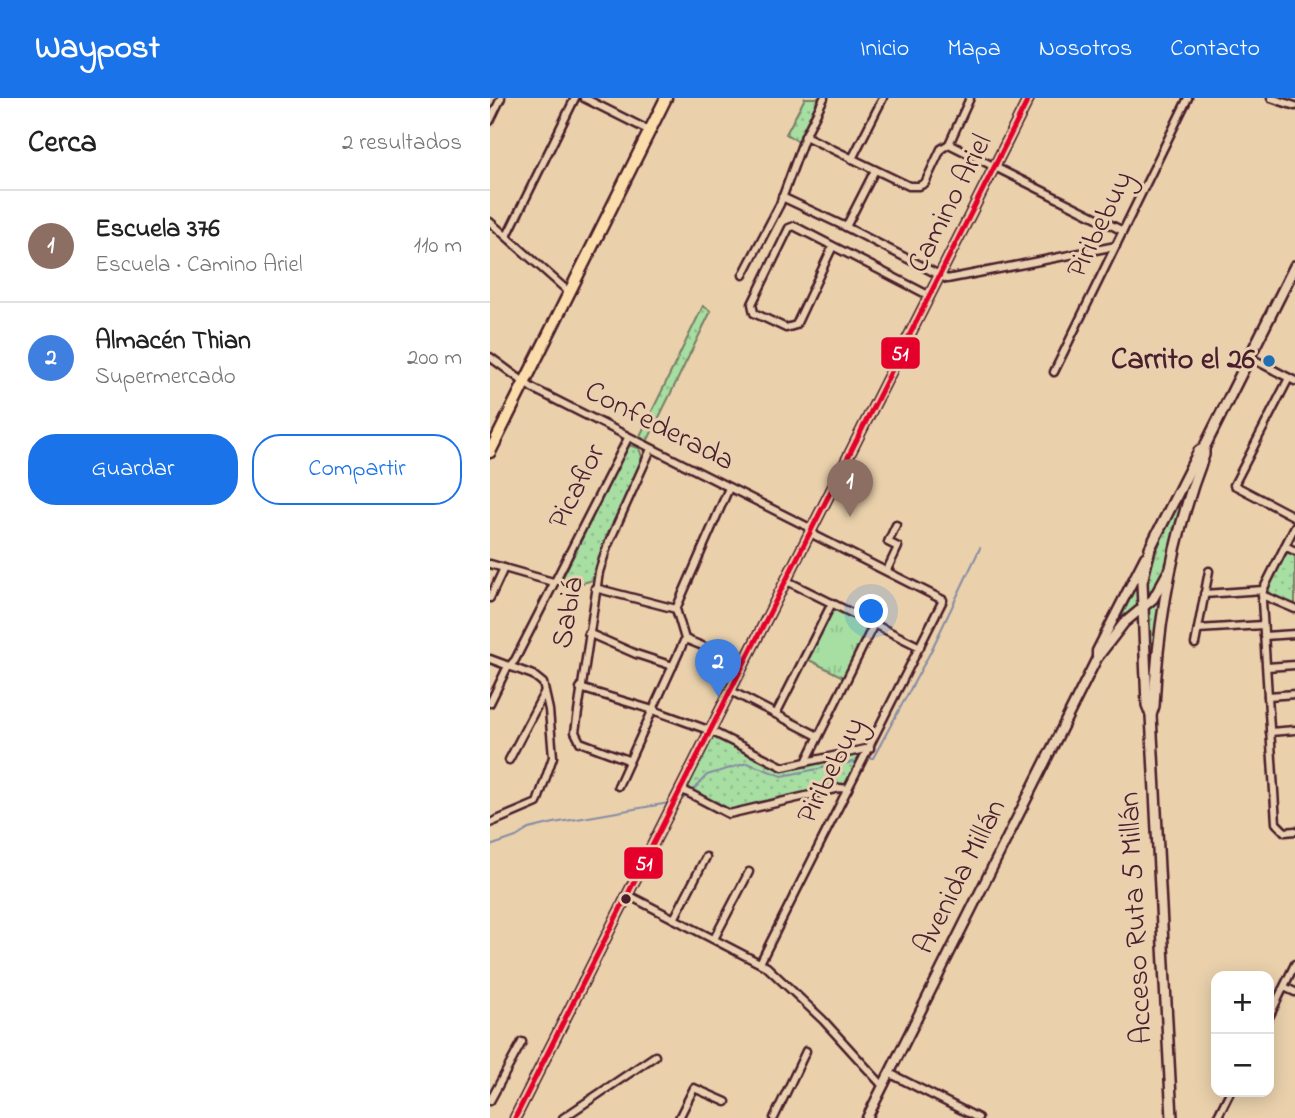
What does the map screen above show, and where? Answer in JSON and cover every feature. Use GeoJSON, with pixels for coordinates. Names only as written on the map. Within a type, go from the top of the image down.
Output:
{"type":"FeatureCollection","features":[{"type":"Feature","properties":{"kind":"main road"},"geometry":{"type":"LineString","coordinates":[[490,452],[666,98]]}},
{"type":"Feature","properties":{"kind":"main road","name":"Avenida Millán"},"geometry":{"type":"LineString","coordinates":[[1150,548],[1199,452],[1204,448],[1295,266]]}},
{"type":"Feature","properties":{"kind":"main road","name":"Avenida Millán"},"geometry":{"type":"LineString","coordinates":[[1171,565],[1204,448]]}},
{"type":"Feature","properties":{"kind":"main road","name":"Acceso Ruta 5 Millán"},"geometry":{"type":"LineString","coordinates":[[1150,548],[1142,582],[1142,609],[1147,705],[1151,715],[1172,1118]]}},
{"type":"Feature","properties":{"kind":"main road","name":"Acceso Ruta 5 Millán"},"geometry":{"type":"LineString","coordinates":[[1151,715],[1161,624],[1171,565]]}},
{"type":"Feature","properties":{"kind":"street"},"geometry":{"type":"LineString","coordinates":[[490,121],[501,98]]}},
{"type":"Feature","properties":{"kind":"street"},"geometry":{"type":"LineString","coordinates":[[506,236],[575,98]]}},
{"type":"Feature","properties":{"kind":"street"},"geometry":{"type":"LineString","coordinates":[[584,98],[650,131]]}},
{"type":"Feature","properties":{"kind":"street"},"geometry":{"type":"LineString","coordinates":[[743,275],[782,197],[805,136],[824,98]]}},
{"type":"Feature","properties":{"kind":"street"},"geometry":{"type":"LineString","coordinates":[[852,159],[883,98]]}},
{"type":"Feature","properties":{"kind":"street"},"geometry":{"type":"LineString","coordinates":[[805,136],[909,186],[917,186],[925,183],[941,149],[949,144],[970,98]]}},
{"type":"Feature","properties":{"kind":"street","name":"Camino Ariel"},"geometry":{"type":"LineString","coordinates":[[515,1118],[1030,98]]}},
{"type":"Feature","properties":{"kind":"street","name":"Piribebuy"},"geometry":{"type":"LineString","coordinates":[[1054,372],[1188,98]]}},
{"type":"Feature","properties":{"kind":"street"},"geometry":{"type":"LineString","coordinates":[[1271,98],[1295,106]]}},
{"type":"Feature","properties":{"kind":"street"},"geometry":{"type":"LineString","coordinates":[[949,144],[1124,231]]}},
{"type":"Feature","properties":{"kind":"street"},"geometry":{"type":"LineString","coordinates":[[846,227],[875,170]]}},
{"type":"Feature","properties":{"kind":"street"},"geometry":{"type":"LineString","coordinates":[[782,197],[947,279],[1116,246]]}},
{"type":"Feature","properties":{"kind":"street"},"geometry":{"type":"LineString","coordinates":[[490,222],[570,293]]}},
{"type":"Feature","properties":{"kind":"street"},"geometry":{"type":"LineString","coordinates":[[833,246],[796,325],[786,328],[754,313],[752,304],[789,228],[794,226],[833,246],[930,296]]}},
{"type":"Feature","properties":{"kind":"street","name":"Confederada"},"geometry":{"type":"LineString","coordinates":[[490,357],[531,388],[807,527],[816,536],[943,600]]}},
{"type":"Feature","properties":{"kind":"street"},"geometry":{"type":"LineString","coordinates":[[1249,357],[1292,380],[1234,485],[1295,517]]}},
{"type":"Feature","properties":{"kind":"street","name":"Picaflor"},"geometry":{"type":"LineString","coordinates":[[490,703],[606,485],[628,438]]}},
{"type":"Feature","properties":{"kind":"street","name":"Sabiá"},"geometry":{"type":"LineString","coordinates":[[628,760],[580,742],[575,732],[595,589],[607,547],[651,449]]}},
{"type":"Feature","properties":{"kind":"street"},"geometry":{"type":"LineString","coordinates":[[618,786],[685,639],[676,609],[729,488]]}},
{"type":"Feature","properties":{"kind":"street"},"geometry":{"type":"LineString","coordinates":[[887,570],[898,547],[888,542],[896,525]]}},
{"type":"Feature","properties":{"kind":"street"},"geometry":{"type":"LineString","coordinates":[[1295,526],[1263,592],[1277,827],[1285,832],[1295,831]]}},
{"type":"Feature","properties":{"kind":"street"},"geometry":{"type":"LineString","coordinates":[[1285,546],[1295,551]]}},
{"type":"Feature","properties":{"kind":"street","name":"Avenida Millán"},"geometry":{"type":"LineString","coordinates":[[1097,658],[1097,652],[1150,548]]}},
{"type":"Feature","properties":{"kind":"street"},"geometry":{"type":"LineString","coordinates":[[490,564],[553,582]]}},
{"type":"Feature","properties":{"kind":"street","name":"Avenida Millán"},"geometry":{"type":"LineString","coordinates":[[867,1118],[1097,658],[1124,623],[1153,599],[1171,565]]}},
{"type":"Feature","properties":{"kind":"street"},"geometry":{"type":"LineString","coordinates":[[490,598],[504,568]]}},
{"type":"Feature","properties":{"kind":"street"},"geometry":{"type":"LineString","coordinates":[[1195,644],[1209,571]]}},
{"type":"Feature","properties":{"kind":"street"},"geometry":{"type":"LineString","coordinates":[[787,581],[920,647]]}},
{"type":"Feature","properties":{"kind":"street"},"geometry":{"type":"LineString","coordinates":[[595,589],[676,609]]}},
{"type":"Feature","properties":{"kind":"street"},"geometry":{"type":"LineString","coordinates":[[1204,594],[1263,592],[1295,609]]}},
{"type":"Feature","properties":{"kind":"street","name":"Piribebuy"},"geometry":{"type":"LineString","coordinates":[[760,963],[943,600]]}},
{"type":"Feature","properties":{"kind":"street"},"geometry":{"type":"LineString","coordinates":[[776,715],[832,603]]}},
{"type":"Feature","properties":{"kind":"street"},"geometry":{"type":"LineString","coordinates":[[806,762],[874,624]]}},
{"type":"Feature","properties":{"kind":"street"},"geometry":{"type":"LineString","coordinates":[[1198,629],[1263,625]]}},
{"type":"Feature","properties":{"kind":"street"},"geometry":{"type":"LineString","coordinates":[[588,633],[636,654],[673,666]]}},
{"type":"Feature","properties":{"kind":"street"},"geometry":{"type":"LineString","coordinates":[[1264,636],[1295,634]]}},
{"type":"Feature","properties":{"kind":"street"},"geometry":{"type":"LineString","coordinates":[[685,639],[745,663]]}},
{"type":"Feature","properties":{"kind":"street"},"geometry":{"type":"LineString","coordinates":[[490,659],[539,678],[549,710],[553,757],[537,803],[490,823]]}},
{"type":"Feature","properties":{"kind":"street"},"geometry":{"type":"LineString","coordinates":[[1266,667],[1295,665]]}},
{"type":"Feature","properties":{"kind":"street"},"geometry":{"type":"LineString","coordinates":[[580,688],[711,731],[783,767],[870,748]]}},
{"type":"Feature","properties":{"kind":"street"},"geometry":{"type":"LineString","coordinates":[[731,691],[818,736]]}},
{"type":"Feature","properties":{"kind":"street"},"geometry":{"type":"LineString","coordinates":[[509,760],[544,693]]}},
{"type":"Feature","properties":{"kind":"street"},"geometry":{"type":"LineString","coordinates":[[1268,696],[1295,694]]}},
{"type":"Feature","properties":{"kind":"street"},"geometry":{"type":"LineString","coordinates":[[1270,732],[1295,730]]}},
{"type":"Feature","properties":{"kind":"street"},"geometry":{"type":"LineString","coordinates":[[681,789],[729,814],[840,788],[848,789]]}},
{"type":"Feature","properties":{"kind":"street"},"geometry":{"type":"LineString","coordinates":[[674,919],[706,857]]}},
{"type":"Feature","properties":{"kind":"street"},"geometry":{"type":"LineString","coordinates":[[714,939],[749,872]]}},
{"type":"Feature","properties":{"kind":"street"},"geometry":{"type":"LineString","coordinates":[[628,895],[767,967],[823,1020],[883,1086]]}},
{"type":"Feature","properties":{"kind":"street"},"geometry":{"type":"LineString","coordinates":[[1274,1007],[1295,964]]}},
{"type":"Feature","properties":{"kind":"street"},"geometry":{"type":"LineString","coordinates":[[1284,987],[1295,992]]}},
{"type":"Feature","properties":{"kind":"street"},"geometry":{"type":"LineString","coordinates":[[490,1101],[522,1042]]}},
{"type":"Feature","properties":{"kind":"street"},"geometry":{"type":"LineString","coordinates":[[774,1118],[806,1051]]}},
{"type":"Feature","properties":{"kind":"street"},"geometry":{"type":"LineString","coordinates":[[564,1118],[654,1056]]}},
{"type":"Feature","properties":{"kind":"street"},"geometry":{"type":"LineString","coordinates":[[889,1073],[978,1118]]}},
{"type":"Feature","properties":{"kind":"street"},"geometry":{"type":"LineString","coordinates":[[679,1118],[694,1087],[726,1102]]}},
{"type":"Feature","properties":{"kind":"street"},"geometry":{"type":"LineString","coordinates":[[1217,1118],[1228,1097]]}},
{"type":"Feature","properties":{"kind":"green space"},"geometry":{"type":"Polygon","coordinates":[[[805,98],[821,98],[799,142],[786,134],[805,98]]]}},
{"type":"Feature","properties":{"kind":"green space"},"geometry":{"type":"Polygon","coordinates":[[[703,306],[711,311],[646,444],[638,440],[703,306]]]}},
{"type":"Feature","properties":{"kind":"green space"},"geometry":{"type":"Polygon","coordinates":[[[628,445],[639,448],[643,460],[593,580],[583,583],[562,579],[628,445]]]}},
{"type":"Feature","properties":{"kind":"green space"},"geometry":{"type":"Polygon","coordinates":[[[1190,482],[1163,576],[1145,603],[1150,573],[1161,540],[1190,482]]]}},
{"type":"Feature","properties":{"kind":"green space"},"geometry":{"type":"Polygon","coordinates":[[[1290,552],[1295,555],[1295,606],[1270,593],[1268,587],[1284,555],[1290,552]]]}},
{"type":"Feature","properties":{"kind":"green space"},"geometry":{"type":"Polygon","coordinates":[[[1164,586],[1157,626],[1151,700],[1146,609],[1164,586]]]}},
{"type":"Feature","properties":{"kind":"green space"},"geometry":{"type":"Polygon","coordinates":[[[1135,588],[1139,588],[1140,608],[1116,628],[1135,588]]]}},
{"type":"Feature","properties":{"kind":"green space"},"geometry":{"type":"Polygon","coordinates":[[[834,608],[870,629],[845,678],[807,659],[834,608]]]}},
{"type":"Feature","properties":{"kind":"green space"},"geometry":{"type":"Polygon","coordinates":[[[713,736],[783,770],[858,753],[860,757],[845,784],[731,811],[689,791],[687,787],[713,736]]]}},
{"type":"Feature","properties":{"kind":"waterway"},"geometry":{"type":"LineString","coordinates":[[869,758],[873,758],[930,653],[980,548]]}},
{"type":"Feature","properties":{"kind":"waterway"},"geometry":{"type":"LineString","coordinates":[[693,790],[707,775],[747,763],[782,776],[858,761]]}},
{"type":"Feature","properties":{"kind":"waterway"},"geometry":{"type":"LineString","coordinates":[[681,800],[686,797]]}},
{"type":"Feature","properties":{"kind":"waterway"},"geometry":{"type":"LineString","coordinates":[[490,846],[516,837],[529,829],[669,803]]}},
{"type":"Feature","properties":{"kind":"transit line","name":"51"},"geometry":{"type":"LineString","coordinates":[[515,1118],[1029,98]]}},
{"type":"Feature","properties":{"kind":"place","name":"Carrito el 26"},"geometry":{"type":"Point","coordinates":[1269,361]}},
{"type":"Feature","properties":{"kind":"place","name":"Escuela 376"},"geometry":{"type":"Point","coordinates":[850,517]}},
{"type":"Feature","properties":{"kind":"place","name":"Almacén Thian"},"geometry":{"type":"Point","coordinates":[718,697]}}]}
